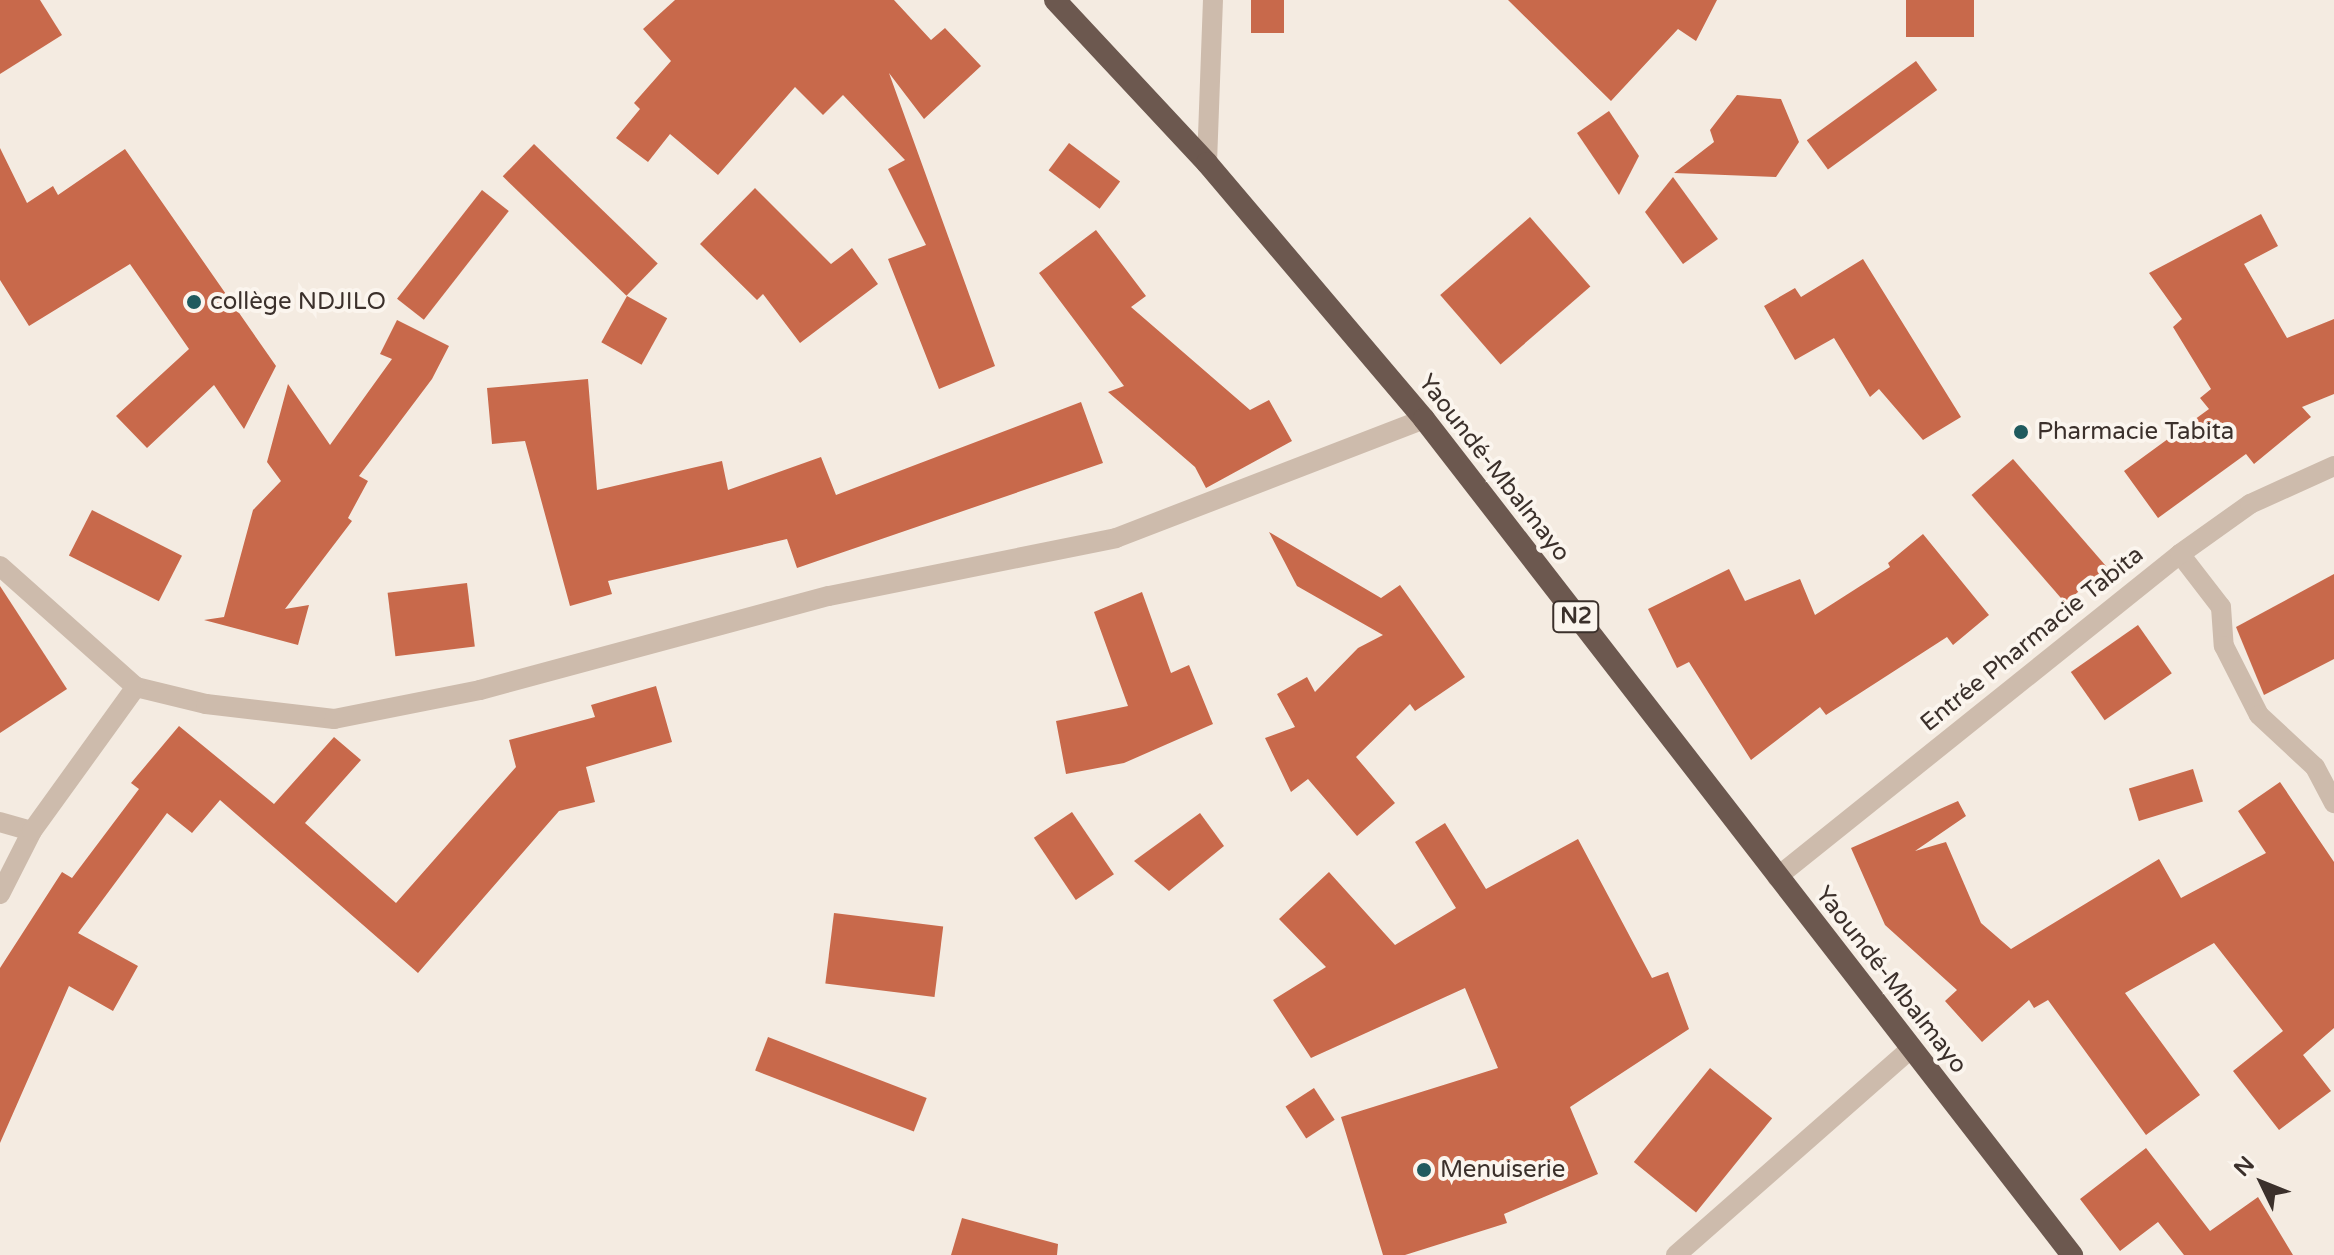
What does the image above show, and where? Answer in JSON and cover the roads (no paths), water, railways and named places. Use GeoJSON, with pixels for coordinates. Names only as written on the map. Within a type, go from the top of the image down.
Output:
{"type":"FeatureCollection","features":[{"type":"Feature","properties":{"kind":"highway","name":"Yaoundé-Mbalmayo"},"geometry":{"type":"LineString","coordinates":[[1055,0],[1207,163],[1424,419],[2072,1255]]}},
{"type":"Feature","properties":{"kind":"street"},"geometry":{"type":"LineString","coordinates":[[1207,163],[1213,0]]}},
{"type":"Feature","properties":{"kind":"street"},"geometry":{"type":"LineString","coordinates":[[0,566],[136,687],[206,704],[334,719],[480,690],[829,596],[1116,538],[1424,419]]}},
{"type":"Feature","properties":{"kind":"street","name":"Entrée Pharmacie Tabita"},"geometry":{"type":"LineString","coordinates":[[1777,877],[2180,554],[2250,504],[2334,466]]}},
{"type":"Feature","properties":{"kind":"street"},"geometry":{"type":"LineString","coordinates":[[2180,554],[2221,607],[2224,646],[2259,715],[2315,767],[2334,803]]}},
{"type":"Feature","properties":{"kind":"street"},"geometry":{"type":"LineString","coordinates":[[0,894],[32,831],[136,687]]}},
{"type":"Feature","properties":{"kind":"street"},"geometry":{"type":"LineString","coordinates":[[0,822],[32,831]]}},
{"type":"Feature","properties":{"kind":"street"},"geometry":{"type":"LineString","coordinates":[[1676,1255],[1912,1048]]}},
{"type":"Feature","properties":{"kind":"place","name":"collège NDJILO"},"geometry":{"type":"Point","coordinates":[194,302]}},
{"type":"Feature","properties":{"kind":"place","name":"Pharmacie Tabita"},"geometry":{"type":"Point","coordinates":[2021,432]}},
{"type":"Feature","properties":{"kind":"place","name":"Menuiserie"},"geometry":{"type":"Point","coordinates":[1424,1170]}}]}
